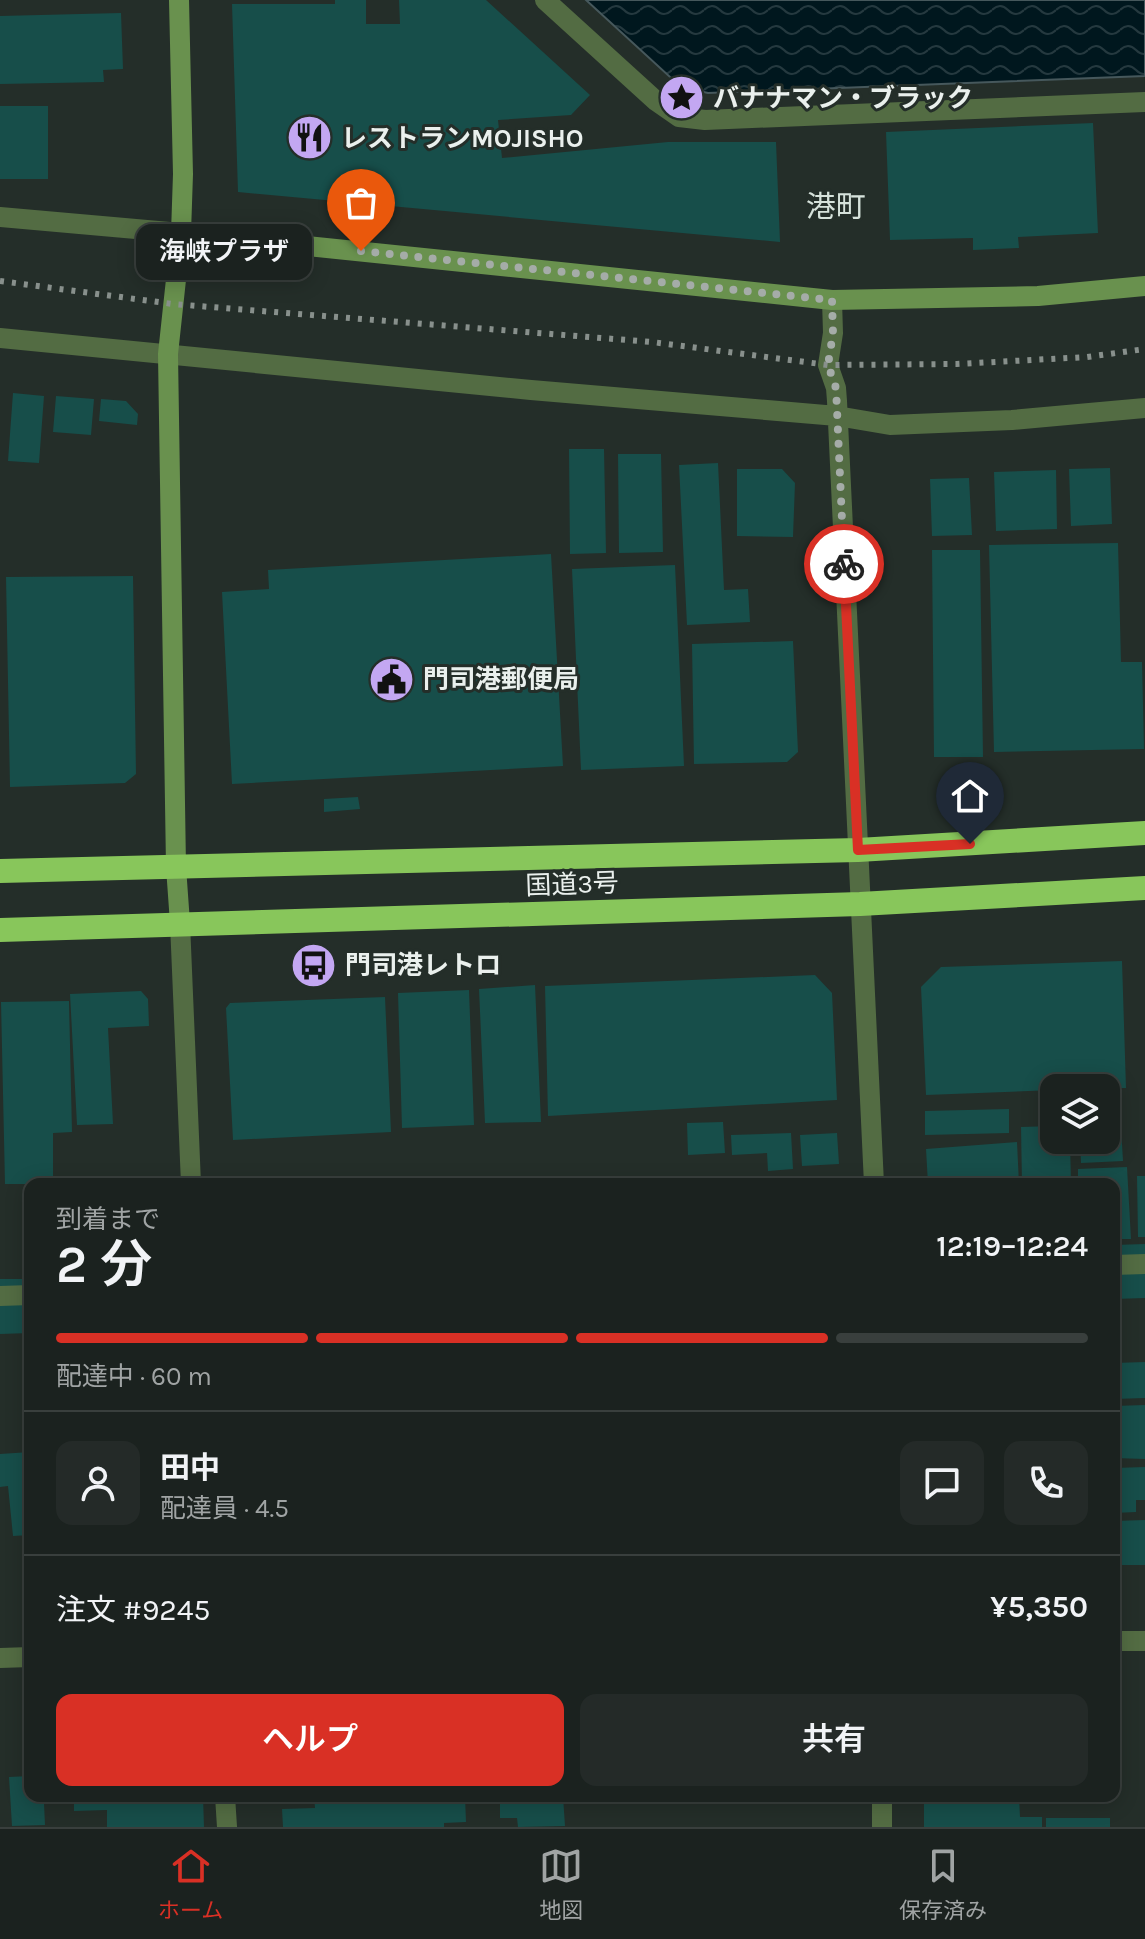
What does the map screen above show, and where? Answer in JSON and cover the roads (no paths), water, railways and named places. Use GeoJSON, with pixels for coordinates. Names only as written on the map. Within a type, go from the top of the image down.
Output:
{"type":"FeatureCollection","features":[{"type":"Feature","properties":{"kind":"highway","name":"国道3号"},"geometry":{"type":"LineString","coordinates":[[0,871],[858,850],[1145,833]]}},
{"type":"Feature","properties":{"kind":"highway","name":"国道3号"},"geometry":{"type":"LineString","coordinates":[[0,930],[860,904],[1145,888]]}},
{"type":"Feature","properties":{"kind":"street"},"geometry":{"type":"LineString","coordinates":[[179,0],[183,174],[181,233],[168,354],[176,867],[191,1178]]}},
{"type":"Feature","properties":{"kind":"street"},"geometry":{"type":"LineString","coordinates":[[545,0],[656,101],[679,117],[705,120],[1145,102]]}},
{"type":"Feature","properties":{"kind":"street"},"geometry":{"type":"LineString","coordinates":[[0,217],[832,300],[1038,296],[1145,286]]}},
{"type":"Feature","properties":{"kind":"street"},"geometry":{"type":"LineString","coordinates":[[832,300],[833,333],[828,365],[836,388],[874,1178]]}},
{"type":"Feature","properties":{"kind":"street"},"geometry":{"type":"LineString","coordinates":[[0,338],[531,390],[837,416],[890,425],[1012,420],[1145,408]]}},
{"type":"Feature","properties":{"kind":"street"},"geometry":{"type":"LineString","coordinates":[[1120,1265],[1145,1264]]}},
{"type":"Feature","properties":{"kind":"street"},"geometry":{"type":"LineString","coordinates":[[0,1296],[24,1295]]}},
{"type":"Feature","properties":{"kind":"street"},"geometry":{"type":"LineString","coordinates":[[1120,1641],[1145,1641]]}},
{"type":"Feature","properties":{"kind":"street"},"geometry":{"type":"LineString","coordinates":[[0,1658],[24,1657]]}},
{"type":"Feature","properties":{"kind":"street"},"geometry":{"type":"LineString","coordinates":[[225,1802],[227,1827]]}},
{"type":"Feature","properties":{"kind":"street"},"geometry":{"type":"LineString","coordinates":[[882,1802],[882,1827]]}},
{"type":"Feature","properties":{"kind":"water"},"geometry":{"type":"Polygon","coordinates":[[[586,0],[1145,0],[1145,76],[708,93],[690,89],[670,77],[586,0]]]}},
{"type":"Feature","properties":{"kind":"railway"},"geometry":{"type":"LineString","coordinates":[[0,281],[173,304],[652,342],[828,365],[957,364],[1087,357],[1145,349]]}},
{"type":"Feature","properties":{"kind":"place","name":"バナナマン・ブラック"},"geometry":{"type":"Point","coordinates":[682,98]}},
{"type":"Feature","properties":{"kind":"place","name":"レストランMOJISHO"},"geometry":{"type":"Point","coordinates":[310,138]}},
{"type":"Feature","properties":{"kind":"place","name":"海峡プラザ"},"geometry":{"type":"Point","coordinates":[361,251]}},
{"type":"Feature","properties":{"kind":"place","name":"門司港郵便局"},"geometry":{"type":"Point","coordinates":[392,679]}},
{"type":"Feature","properties":{"kind":"place","name":"門司港レトロ"},"geometry":{"type":"Point","coordinates":[314,965]}},
{"type":"Feature","properties":{"kind":"district","name":"港町"},"geometry":{"type":"Point","coordinates":[836,207]}}]}
